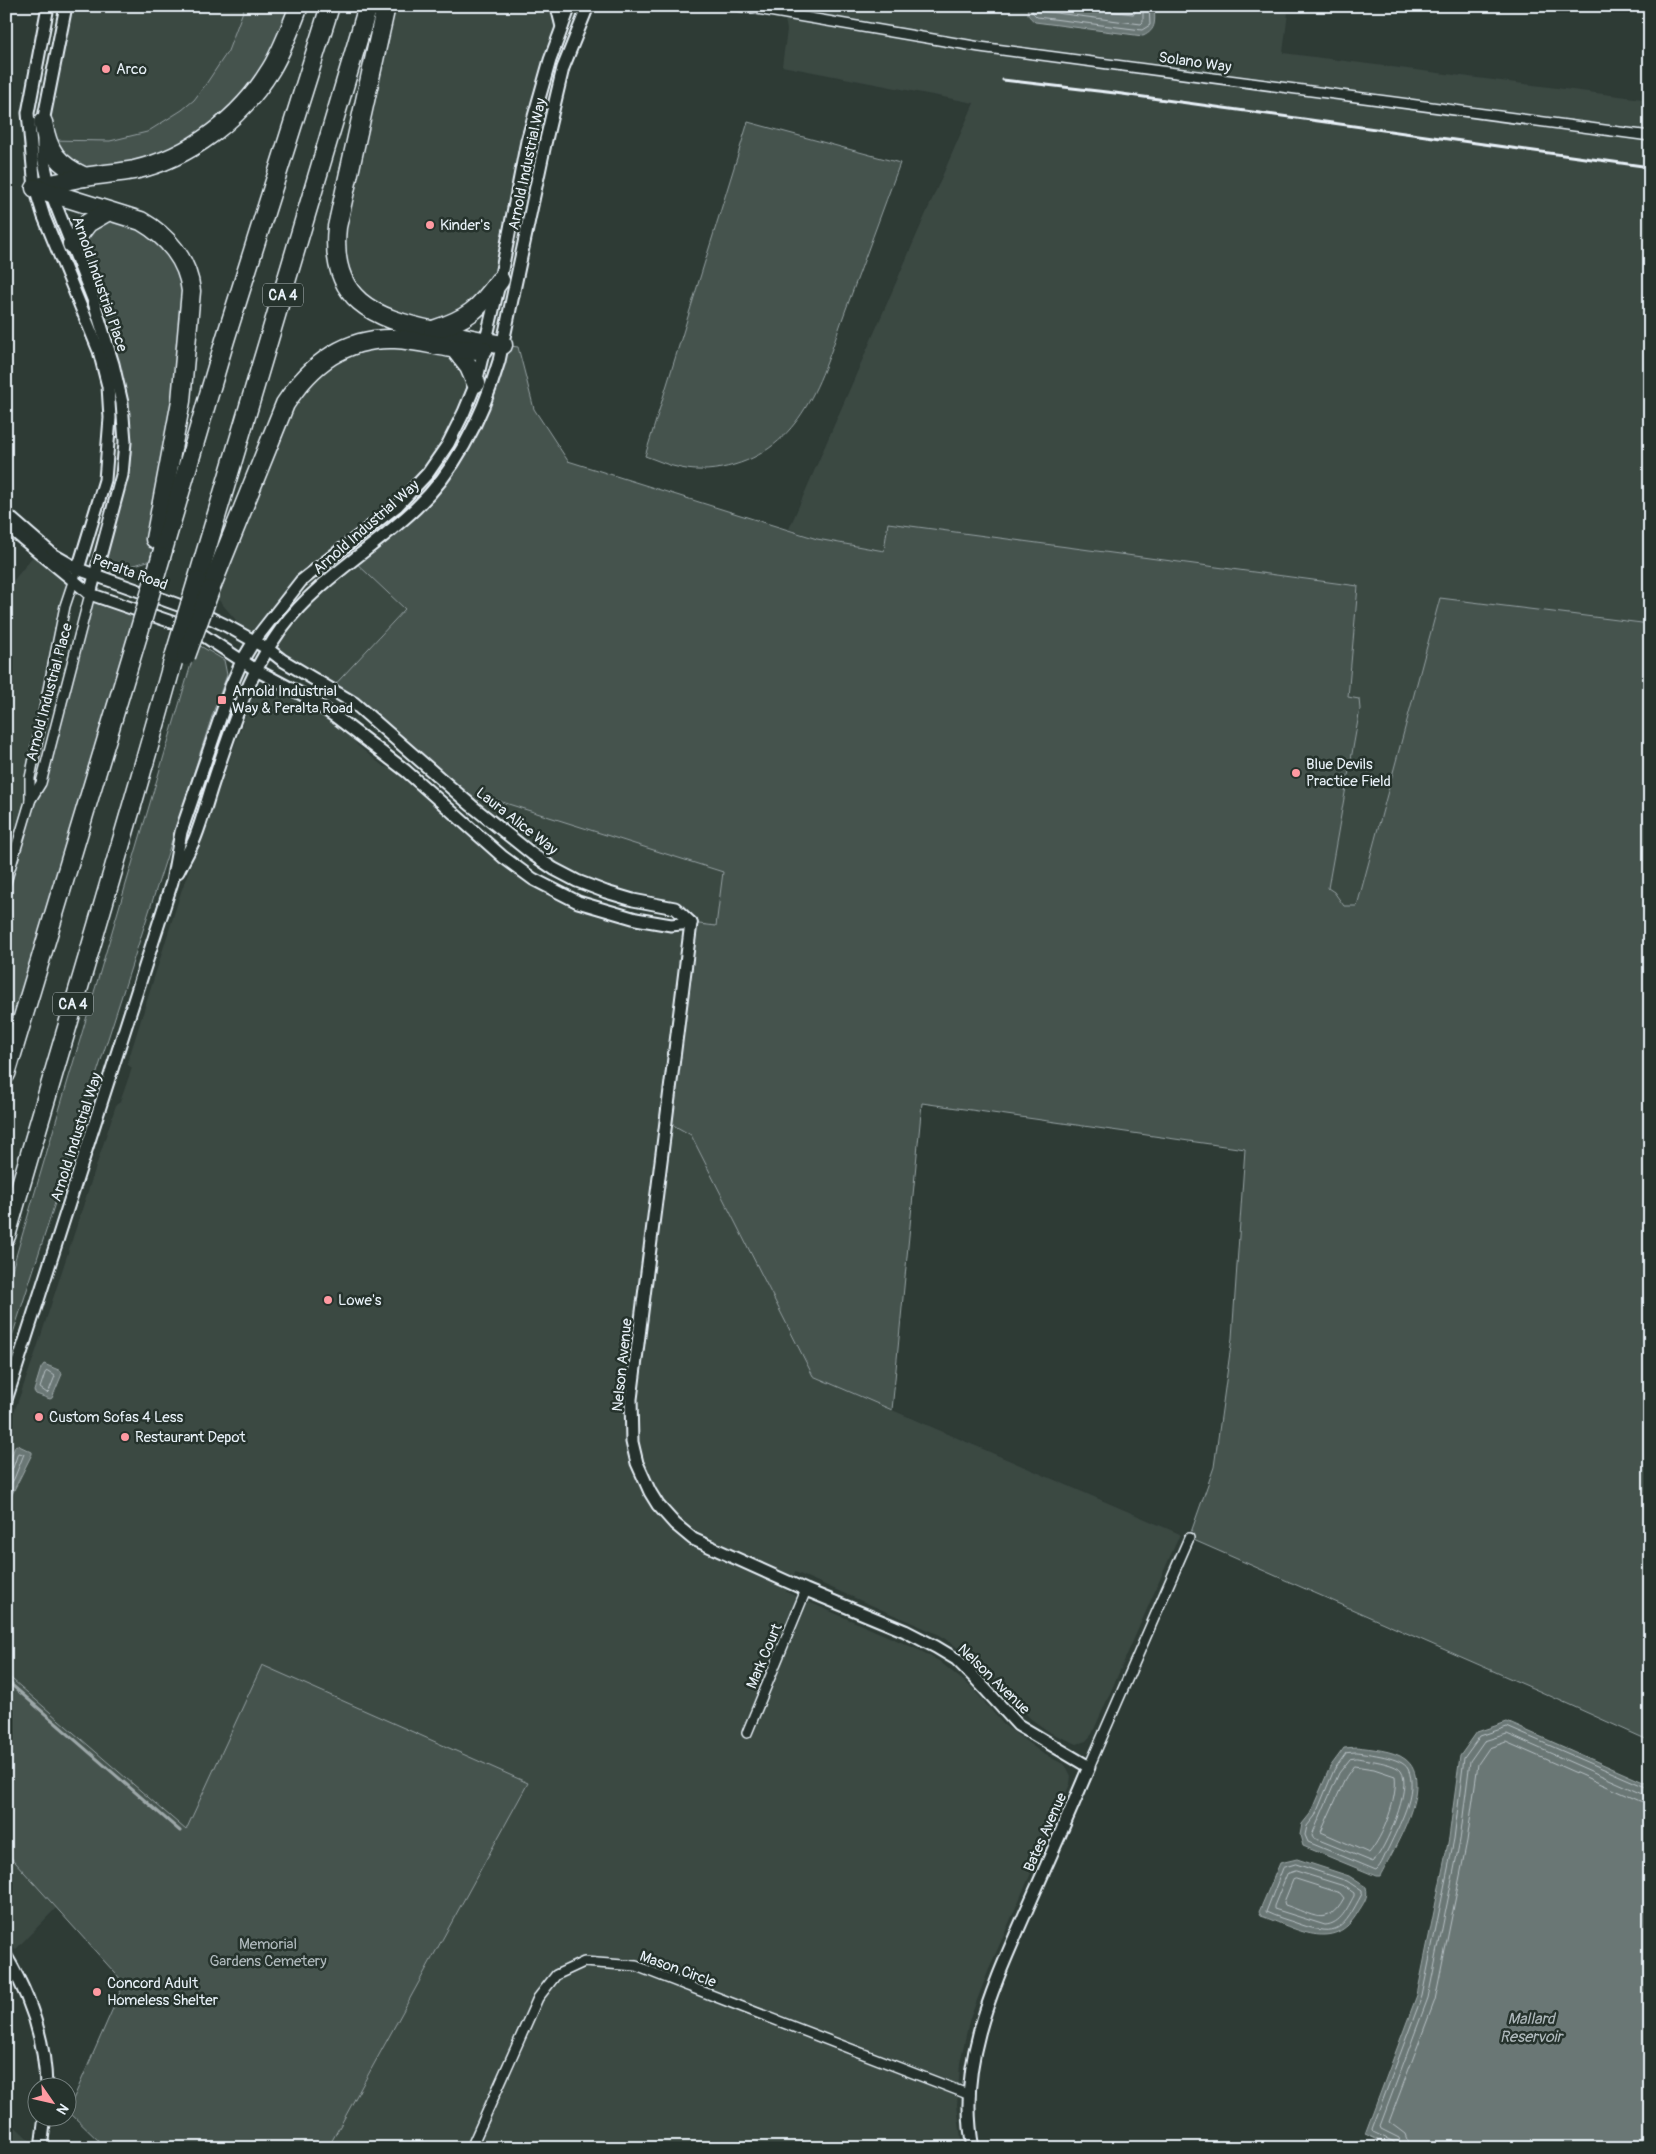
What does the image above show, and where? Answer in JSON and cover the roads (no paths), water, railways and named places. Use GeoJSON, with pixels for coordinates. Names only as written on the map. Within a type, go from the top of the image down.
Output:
{"type":"FeatureCollection","features":[{"type":"Feature","properties":{"kind":"highway"},"geometry":{"type":"LineString","coordinates":[[46,188],[85,176],[135,170],[172,157],[213,132],[247,100],[271,69],[285,42],[299,6]]}},
{"type":"Feature","properties":{"kind":"highway","name":"CA 4"},"geometry":{"type":"LineString","coordinates":[[6,1074],[139,631],[156,554],[330,6]]}},
{"type":"Feature","properties":{"kind":"highway"},"geometry":{"type":"LineString","coordinates":[[376,8],[337,227],[335,248],[338,269],[354,296],[367,308],[388,319],[491,346]]}},
{"type":"Feature","properties":{"kind":"highway","name":"CA 4"},"geometry":{"type":"LineString","coordinates":[[6,1236],[142,773],[204,586],[376,8]]}},
{"type":"Feature","properties":{"kind":"highway"},"geometry":{"type":"LineString","coordinates":[[43,122],[46,140],[55,157],[68,169],[85,176]]}},
{"type":"Feature","properties":{"kind":"highway"},"geometry":{"type":"LineString","coordinates":[[46,188],[107,212],[141,221],[165,237],[189,276],[191,290],[181,401],[156,554]]}},
{"type":"Feature","properties":{"kind":"highway"},"geometry":{"type":"LineString","coordinates":[[72,244],[88,223],[107,212]]}},
{"type":"Feature","properties":{"kind":"highway"},"geometry":{"type":"LineString","coordinates":[[433,330],[466,317],[483,303],[500,280]]}},
{"type":"Feature","properties":{"kind":"highway"},"geometry":{"type":"LineString","coordinates":[[204,586],[285,404],[299,382],[317,364],[342,349],[372,341],[394,339],[455,349],[491,346]]}},
{"type":"Feature","properties":{"kind":"highway"},"geometry":{"type":"LineString","coordinates":[[455,349],[469,367],[476,384]]}},
{"type":"Feature","properties":{"kind":"street","name":"Arnold Industrial Place"},"geometry":{"type":"LineString","coordinates":[[30,802],[41,783],[122,475],[125,442],[122,403],[113,364],[93,299],[72,244],[46,188],[28,113],[48,6]]}},
{"type":"Feature","properties":{"kind":"street","name":"Arnold Industrial Place"},"geometry":{"type":"LineString","coordinates":[[6,882],[30,802],[32,768],[65,606],[105,480],[110,418],[108,386],[99,351],[44,217],[46,188],[43,122],[66,6]]}},
{"type":"Feature","properties":{"kind":"street"},"geometry":{"type":"LineString","coordinates":[[555,6],[562,26]]}},
{"type":"Feature","properties":{"kind":"street","name":"Arnold Industrial Way"},"geometry":{"type":"LineString","coordinates":[[172,882],[195,838],[245,694],[268,649],[282,628],[310,595],[416,508],[444,476],[474,426],[491,387],[491,346],[500,280],[527,141],[550,60],[570,6]]}},
{"type":"Feature","properties":{"kind":"street","name":"Arnold Industrial Way"},"geometry":{"type":"LineString","coordinates":[[6,1400],[172,882],[181,832],[231,686],[242,661],[254,641],[301,581],[397,506],[428,473],[452,436],[491,346],[545,144],[563,68],[588,6]]}},
{"type":"Feature","properties":{"kind":"street","name":"Solano Way"},"geometry":{"type":"LineString","coordinates":[[739,6],[980,47],[1650,136]]}},
{"type":"Feature","properties":{"kind":"street","name":"Peralta Road"},"geometry":{"type":"LineString","coordinates":[[9,524],[52,554],[78,569],[198,612],[254,641]]}},
{"type":"Feature","properties":{"kind":"street","name":"Peralta Road"},"geometry":{"type":"LineString","coordinates":[[9,524],[90,594],[195,630],[242,661]]}},
{"type":"Feature","properties":{"kind":"street","name":"Laura Alice Way"},"geometry":{"type":"LineString","coordinates":[[254,641],[354,703],[472,806],[540,859],[577,881],[606,892],[633,900],[675,908],[691,923]]}},
{"type":"Feature","properties":{"kind":"street"},"geometry":{"type":"LineString","coordinates":[[242,661],[306,696],[336,716],[406,771],[503,857],[533,879],[578,902],[636,919],[671,925],[691,923]]}},
{"type":"Feature","properties":{"kind":"street","name":"Nelson Avenue"},"geometry":{"type":"LineString","coordinates":[[691,923],[631,1399],[632,1442],[636,1463],[658,1506],[693,1539],[806,1590],[905,1631],[943,1651],[974,1677],[1018,1725],[1090,1767]]}},
{"type":"Feature","properties":{"kind":"street","name":"Bates Avenue"},"geometry":{"type":"LineString","coordinates":[[973,2148],[970,2135],[972,2063],[977,2036],[990,1995],[1189,1538]]}},
{"type":"Feature","properties":{"kind":"street","name":"Mark Court"},"geometry":{"type":"LineString","coordinates":[[747,1733],[806,1590]]}},
{"type":"Feature","properties":{"kind":"street"},"geometry":{"type":"LineString","coordinates":[[6,1956],[19,1978],[36,2023],[44,2057],[45,2076]]}},
{"type":"Feature","properties":{"kind":"street","name":"Mason Circle"},"geometry":{"type":"LineString","coordinates":[[471,2148],[538,1998],[556,1975],[584,1962],[636,1966],[970,2094]]}},
{"type":"Feature","properties":{"kind":"street"},"geometry":{"type":"LineString","coordinates":[[41,2148],[43,2126]]}},
{"type":"Feature","properties":{"kind":"water"},"geometry":{"type":"Polygon","coordinates":[[[1028,6],[1154,6],[1155,20],[1151,31],[1143,36],[1035,22],[1028,15],[1028,6]]]}},
{"type":"Feature","properties":{"kind":"water"},"geometry":{"type":"Polygon","coordinates":[[[44,1364],[61,1371],[62,1374],[50,1399],[36,1394],[34,1391],[44,1364]]]}},
{"type":"Feature","properties":{"kind":"water"},"geometry":{"type":"Polygon","coordinates":[[[17,1445],[32,1452],[32,1454],[11,1496],[7,1496],[6,1473],[17,1445]]]}},
{"type":"Feature","properties":{"kind":"water","name":"Mallard Reservoir"},"geometry":{"type":"Polygon","coordinates":[[[1507,1722],[1650,1785],[1650,2148],[1396,2148],[1365,2134],[1417,1995],[1449,1838],[1460,1756],[1477,1732],[1507,1722]]]}},
{"type":"Feature","properties":{"kind":"water"},"geometry":{"type":"Polygon","coordinates":[[[1357,1747],[1388,1752],[1405,1759],[1413,1770],[1416,1783],[1409,1816],[1402,1834],[1380,1876],[1303,1846],[1300,1835],[1302,1824],[1310,1814],[1330,1767],[1344,1748],[1357,1747]]]}},
{"type":"Feature","properties":{"kind":"water"},"geometry":{"type":"Polygon","coordinates":[[[1297,1859],[1349,1876],[1366,1887],[1366,1897],[1362,1906],[1348,1925],[1338,1932],[1326,1935],[1314,1934],[1261,1916],[1259,1912],[1280,1863],[1297,1859]]]}},
{"type":"Feature","properties":{"kind":"waterway"},"geometry":{"type":"LineString","coordinates":[[6,1680],[180,1831]]}},
{"type":"Feature","properties":{"kind":"railway"},"geometry":{"type":"LineString","coordinates":[[1003,80],[1115,93],[1650,167]]}},
{"type":"Feature","properties":{"kind":"place","name":"Arco"},"geometry":{"type":"Point","coordinates":[106,69]}},
{"type":"Feature","properties":{"kind":"place","name":"Kinder's"},"geometry":{"type":"Point","coordinates":[430,225]}},
{"type":"Feature","properties":{"kind":"place","name":"Arnold Industrial Way & Peralta Road"},"geometry":{"type":"Point","coordinates":[222,700]}},
{"type":"Feature","properties":{"kind":"place","name":"Blue Devils Practice Field"},"geometry":{"type":"Point","coordinates":[1296,773]}},
{"type":"Feature","properties":{"kind":"place","name":"Lowe's"},"geometry":{"type":"Point","coordinates":[328,1300]}},
{"type":"Feature","properties":{"kind":"place","name":"Custom Sofas 4 Less"},"geometry":{"type":"Point","coordinates":[39,1417]}},
{"type":"Feature","properties":{"kind":"place","name":"Restaurant Depot"},"geometry":{"type":"Point","coordinates":[125,1437]}},
{"type":"Feature","properties":{"kind":"place","name":"Concord Adult Homeless Shelter"},"geometry":{"type":"Point","coordinates":[97,1992]}},
{"type":"Feature","properties":{"kind":"park label","name":"Memorial Gardens Cemetery"},"geometry":{"type":"Point","coordinates":[268,1952]}}]}
